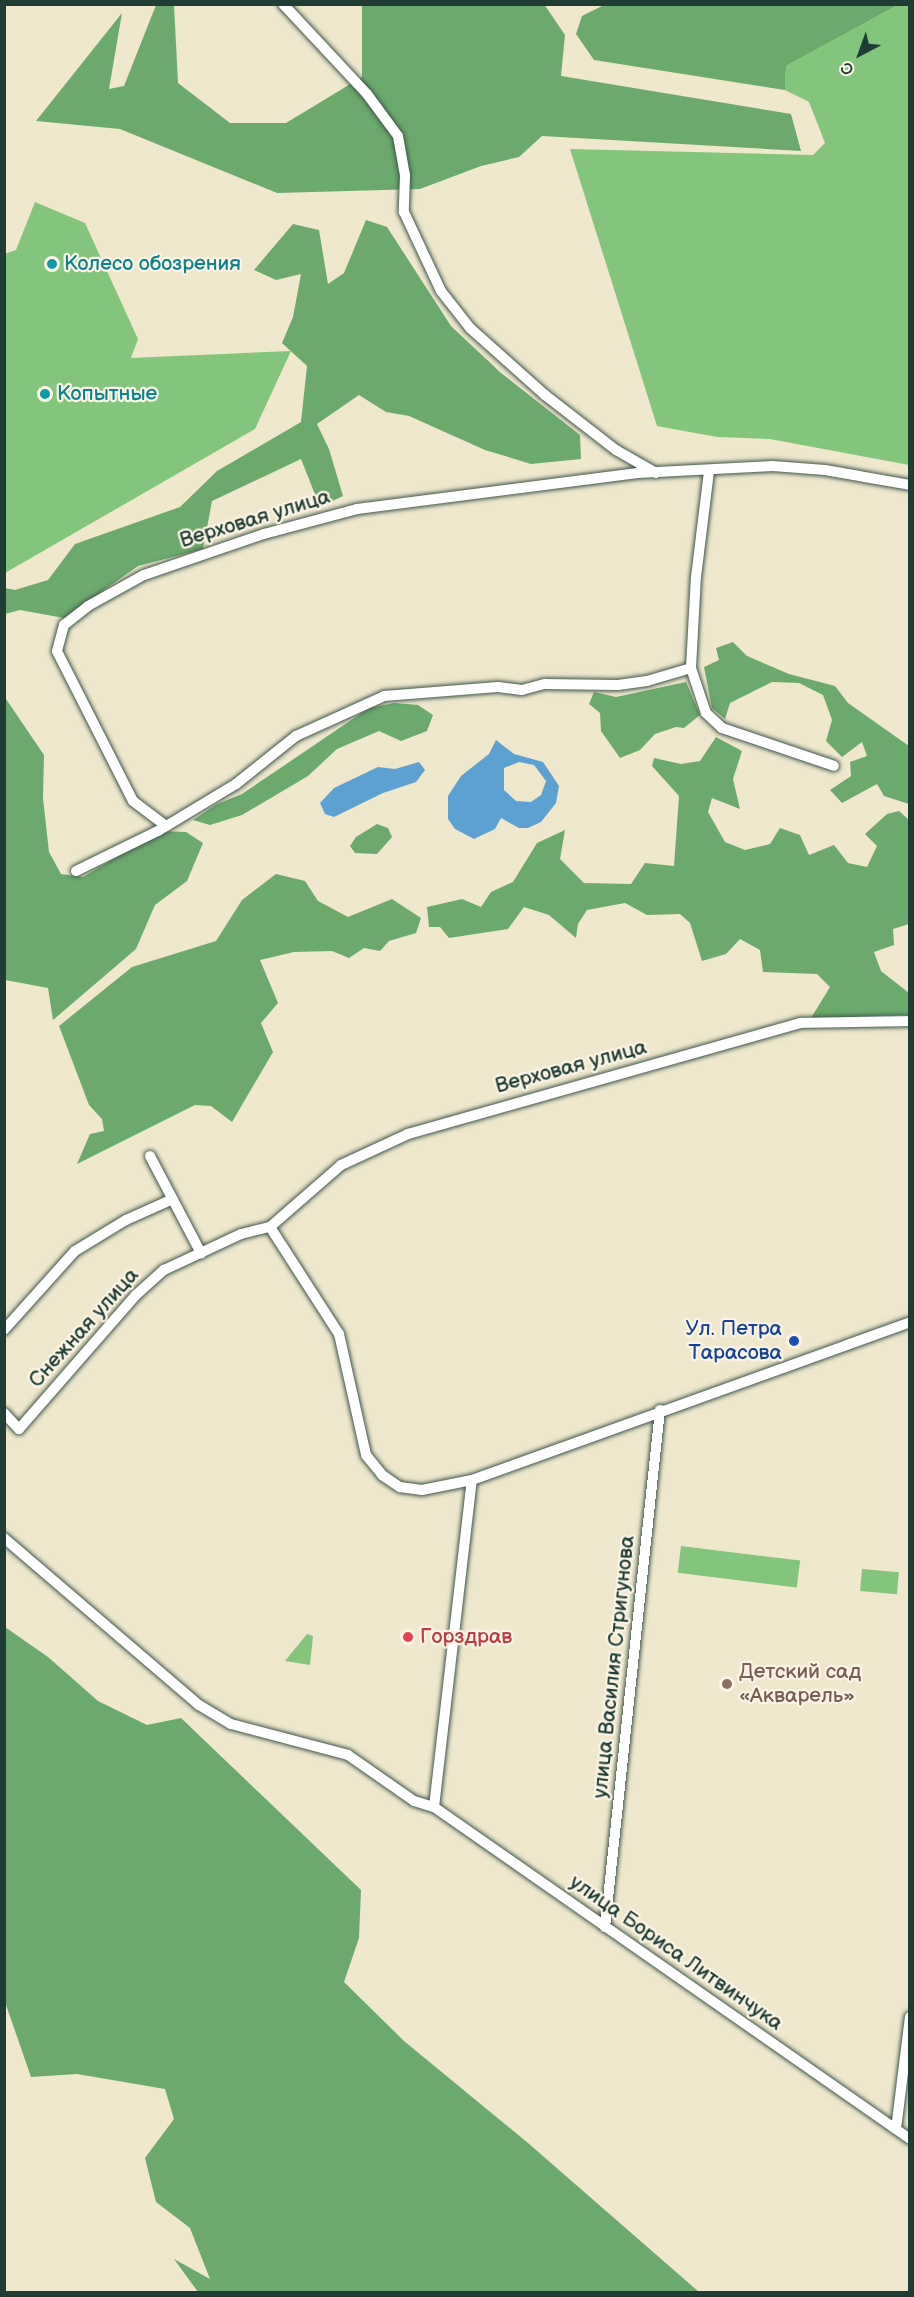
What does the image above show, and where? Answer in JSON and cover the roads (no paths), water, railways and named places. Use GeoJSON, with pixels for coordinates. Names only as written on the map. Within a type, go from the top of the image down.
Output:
{"type":"FeatureCollection","features":[{"type":"Feature","properties":{"kind":"street"},"geometry":{"type":"LineString","coordinates":[[283,4],[367,94],[398,136],[405,175],[404,212],[441,291],[470,328],[545,395],[607,444],[657,473]]}},
{"type":"Feature","properties":{"kind":"street","name":"Верховая улица"},"geometry":{"type":"LineString","coordinates":[[165,826],[133,801],[57,651],[57,637],[64,625],[88,606],[144,575],[264,534],[357,509],[657,473],[773,466],[825,470],[909,485]]}},
{"type":"Feature","properties":{"kind":"street"},"geometry":{"type":"LineString","coordinates":[[709,471],[696,576],[691,668],[706,713],[722,728],[834,766]]}},
{"type":"Feature","properties":{"kind":"street"},"geometry":{"type":"LineString","coordinates":[[76,871],[165,826],[236,784],[296,736],[384,696],[498,687],[522,690],[545,684],[618,685],[646,681],[691,668]]}},
{"type":"Feature","properties":{"kind":"street","name":"Верховая улица"},"geometry":{"type":"LineString","coordinates":[[270,1227],[341,1165],[408,1134],[800,1023],[909,1021]]}},
{"type":"Feature","properties":{"kind":"street"},"geometry":{"type":"LineString","coordinates":[[150,1156],[201,1253]]}},
{"type":"Feature","properties":{"kind":"street"},"geometry":{"type":"LineString","coordinates":[[4,1330],[75,1251],[126,1220],[173,1199]]}},
{"type":"Feature","properties":{"kind":"street"},"geometry":{"type":"LineString","coordinates":[[270,1227],[339,1334],[366,1455],[382,1475],[400,1487],[422,1490],[472,1480],[660,1410],[909,1322]]}},
{"type":"Feature","properties":{"kind":"street","name":"Снежная улица"},"geometry":{"type":"LineString","coordinates":[[4,1413],[19,1429],[136,1295],[164,1270],[241,1234],[270,1227]]}},
{"type":"Feature","properties":{"kind":"street","name":"улица Василия Стригунова"},"geometry":{"type":"LineString","coordinates":[[605,1927],[660,1410]]}},
{"type":"Feature","properties":{"kind":"street"},"geometry":{"type":"LineString","coordinates":[[434,1807],[472,1480]]}},
{"type":"Feature","properties":{"kind":"street","name":"улица Бориса Литвинчука"},"geometry":{"type":"LineString","coordinates":[[4,1538],[199,1705],[231,1724],[348,1755],[414,1801],[434,1807],[909,2139]]}},
{"type":"Feature","properties":{"kind":"street"},"geometry":{"type":"LineString","coordinates":[[896,2129],[909,2017]]}},
{"type":"Feature","properties":{"kind":"water"},"geometry":{"type":"Polygon","coordinates":[[[496,740],[514,754],[543,762],[559,786],[556,803],[541,822],[528,828],[519,828],[501,818],[495,829],[474,839],[455,829],[448,819],[448,796],[461,776],[489,754],[496,740]],[[519,762],[504,768],[504,790],[516,801],[531,802],[541,795],[546,781],[534,765],[519,762]]]}},
{"type":"Feature","properties":{"kind":"water"},"geometry":{"type":"Polygon","coordinates":[[[419,762],[425,770],[416,782],[383,793],[334,817],[325,814],[320,803],[334,788],[378,767],[395,769],[419,762]]]}},
{"type":"Feature","properties":{"kind":"place","name":"Колесо обозрения"},"geometry":{"type":"Point","coordinates":[52,264]}},
{"type":"Feature","properties":{"kind":"place","name":"Копытные"},"geometry":{"type":"Point","coordinates":[45,394]}},
{"type":"Feature","properties":{"kind":"place","name":"Ул. Петра Тарасова"},"geometry":{"type":"Point","coordinates":[794,1341]}},
{"type":"Feature","properties":{"kind":"place","name":"Горздрав"},"geometry":{"type":"Point","coordinates":[408,1637]}},
{"type":"Feature","properties":{"kind":"place","name":"Детский сад «Акварель»"},"geometry":{"type":"Point","coordinates":[727,1684]}}]}
